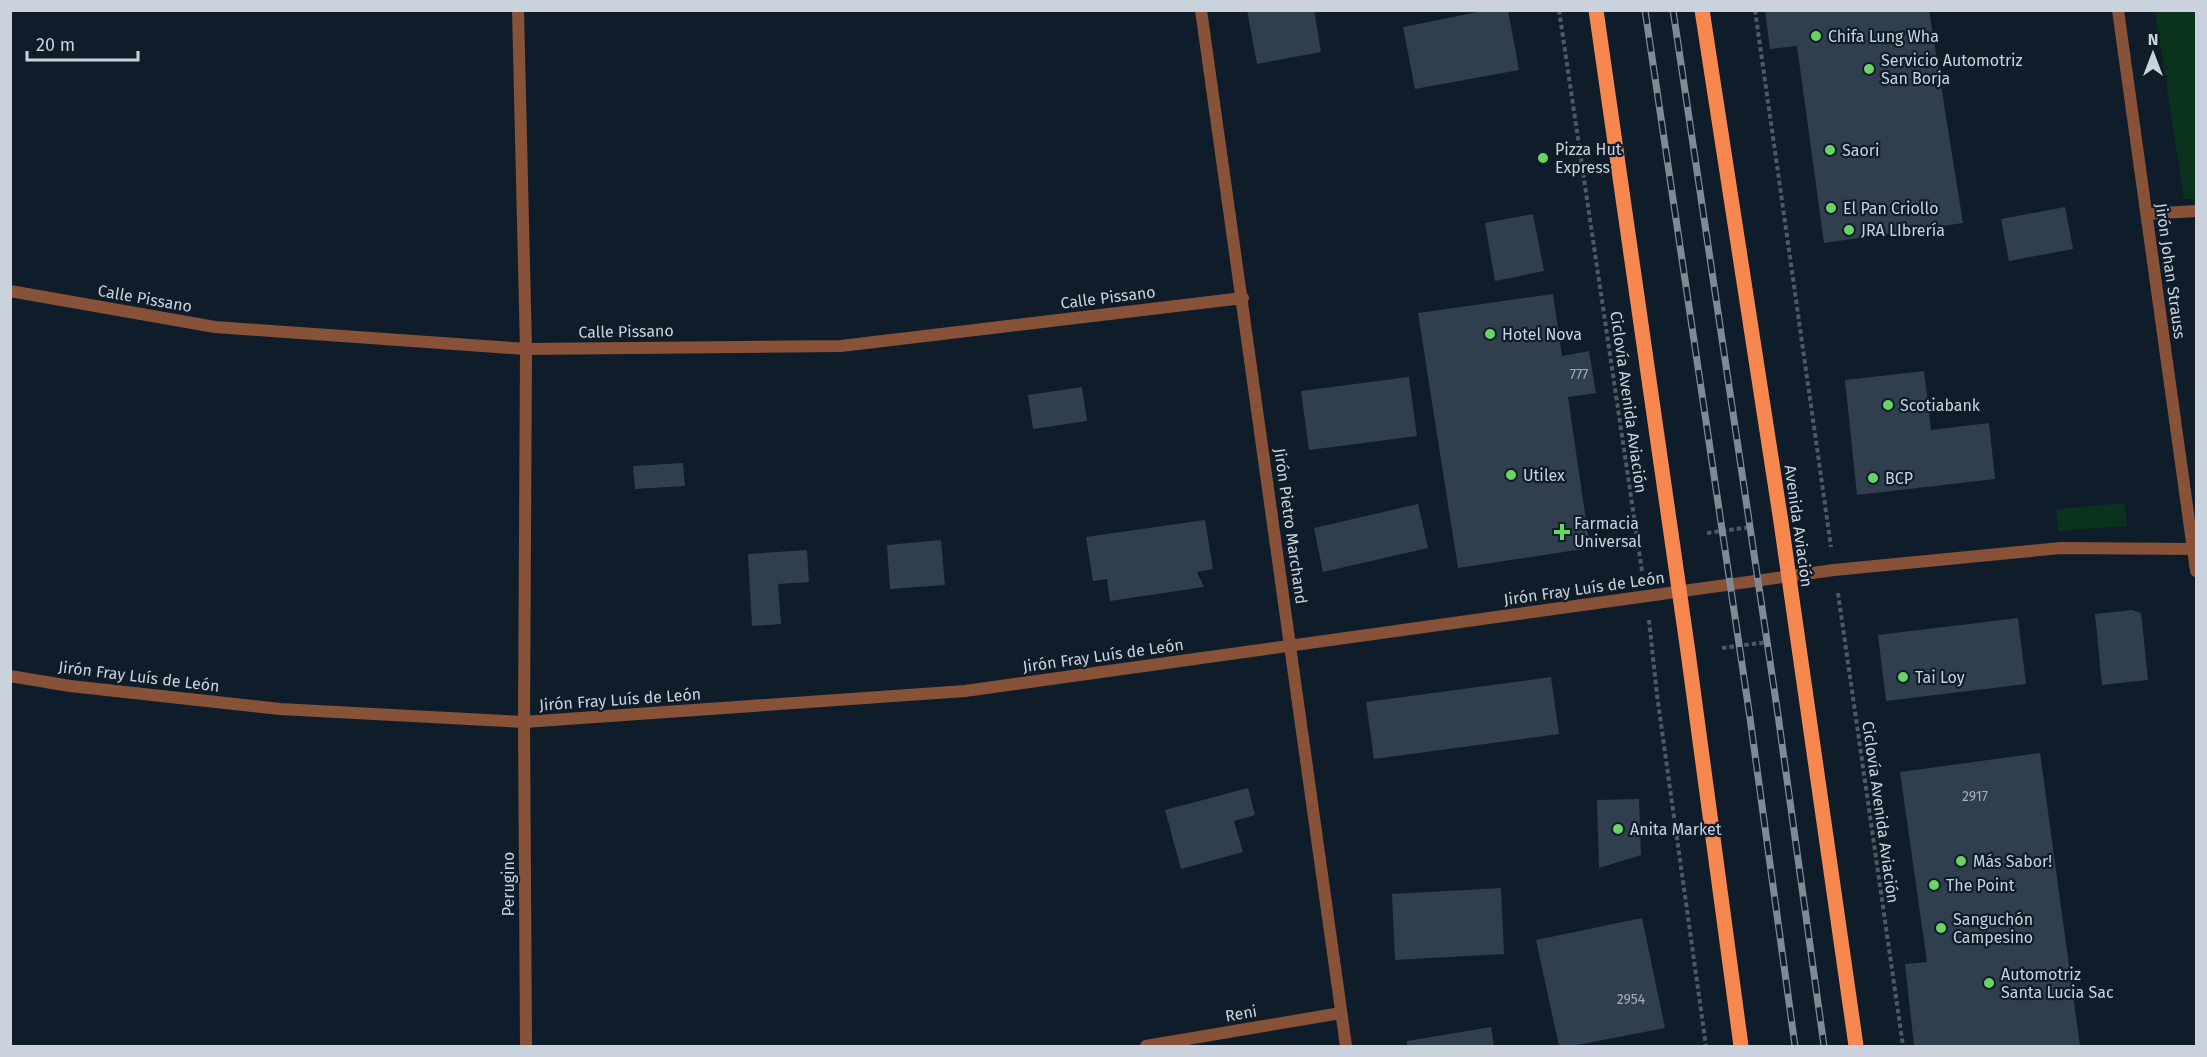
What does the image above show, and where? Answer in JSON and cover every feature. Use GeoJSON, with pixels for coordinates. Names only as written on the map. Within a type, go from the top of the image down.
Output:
{"type":"FeatureCollection","features":[{"type":"Feature","properties":{"kind":"main road"},"geometry":{"type":"LineString","coordinates":[[1596,10],[1680,592],[1741,1047]]}},
{"type":"Feature","properties":{"kind":"main road","name":"Avenida Aviación"},"geometry":{"type":"LineString","coordinates":[[1702,10],[1788,576],[1856,1047]]}},
{"type":"Feature","properties":{"kind":"street","name":"Perugino"},"geometry":{"type":"LineString","coordinates":[[518,10],[526,349],[524,722],[526,1047]]}},
{"type":"Feature","properties":{"kind":"street","name":"Jirón Pietro Marchand"},"geometry":{"type":"LineString","coordinates":[[1201,10],[1346,1047]]}},
{"type":"Feature","properties":{"kind":"street","name":"Jirón Johan Strauss"},"geometry":{"type":"LineString","coordinates":[[2118,10],[2195,549],[2196,571]]}},
{"type":"Feature","properties":{"kind":"street"},"geometry":{"type":"LineString","coordinates":[[2147,214],[2196,211]]}},
{"type":"Feature","properties":{"kind":"street","name":"Calle Pissano"},"geometry":{"type":"LineString","coordinates":[[10,291],[215,327],[526,349],[841,346],[1243,298]]}},
{"type":"Feature","properties":{"kind":"street","name":"Jirón Fray Luís de León"},"geometry":{"type":"LineString","coordinates":[[10,676],[70,686],[280,709],[524,722],[965,691],[1834,570],[2061,548],[2195,549]]}},
{"type":"Feature","properties":{"kind":"street","name":"Reni"},"geometry":{"type":"LineString","coordinates":[[1146,1047],[1341,1013]]}},
{"type":"Feature","properties":{"kind":"path","name":"Ciclovía Avenida Aviación"},"geometry":{"type":"LineString","coordinates":[[1559,10],[1646,596],[1657,695],[1706,1047]]}},
{"type":"Feature","properties":{"kind":"path","name":"Ciclovía Avenida Aviación"},"geometry":{"type":"LineString","coordinates":[[1755,10],[1903,1047]]}},
{"type":"Feature","properties":{"kind":"path"},"geometry":{"type":"LineString","coordinates":[[1707,534],[1751,527]]}},
{"type":"Feature","properties":{"kind":"path"},"geometry":{"type":"LineString","coordinates":[[1722,648],[1768,642]]}},
{"type":"Feature","properties":{"kind":"green space"},"geometry":{"type":"Polygon","coordinates":[[[2155,11],[2196,11],[2196,199],[2184,199],[2155,11]]]}},
{"type":"Feature","properties":{"kind":"green space"},"geometry":{"type":"Polygon","coordinates":[[[2125,503],[2127,526],[2058,531],[2056,509],[2125,503]]]}},
{"type":"Feature","properties":{"kind":"building"},"geometry":{"type":"Polygon","coordinates":[[[1247,10],[1314,10],[1321,52],[1257,64],[1247,10]]]}},
{"type":"Feature","properties":{"kind":"building"},"geometry":{"type":"Polygon","coordinates":[[[1488,10],[1508,10],[1519,70],[1415,89],[1403,27],[1488,10]]]}},
{"type":"Feature","properties":{"kind":"building"},"geometry":{"type":"Polygon","coordinates":[[[1765,10],[1929,10],[1963,223],[1824,243],[1797,46],[1770,49],[1765,10]]]}},
{"type":"Feature","properties":{"kind":"building"},"geometry":{"type":"Polygon","coordinates":[[[2065,207],[2073,249],[2009,261],[2001,219],[2065,207]]]}},
{"type":"Feature","properties":{"kind":"building"},"geometry":{"type":"Polygon","coordinates":[[[1533,214],[1544,271],[1495,281],[1485,223],[1533,214]]]}},
{"type":"Feature","properties":{"kind":"building"},"geometry":{"type":"Polygon","coordinates":[[[1553,294],[1562,356],[1589,351],[1596,393],[1568,397],[1590,548],[1458,568],[1418,313],[1553,294]]]}},
{"type":"Feature","properties":{"kind":"building"},"geometry":{"type":"Polygon","coordinates":[[[1924,371],[1931,430],[1989,423],[1995,479],[1857,495],[1845,380],[1924,371]]]}},
{"type":"Feature","properties":{"kind":"building"},"geometry":{"type":"Polygon","coordinates":[[[1409,377],[1417,436],[1309,450],[1301,391],[1409,377]]]}},
{"type":"Feature","properties":{"kind":"building"},"geometry":{"type":"Polygon","coordinates":[[[1082,387],[1087,421],[1033,429],[1028,395],[1082,387]]]}},
{"type":"Feature","properties":{"kind":"building"},"geometry":{"type":"Polygon","coordinates":[[[683,463],[685,486],[635,489],[633,466],[683,463]]]}},
{"type":"Feature","properties":{"kind":"building"},"geometry":{"type":"Polygon","coordinates":[[[1418,504],[1428,548],[1323,572],[1314,528],[1418,504]]]}},
{"type":"Feature","properties":{"kind":"building"},"geometry":{"type":"Polygon","coordinates":[[[1205,520],[1213,569],[1197,572],[1204,587],[1110,601],[1107,579],[1093,581],[1086,537],[1205,520]]]}},
{"type":"Feature","properties":{"kind":"building"},"geometry":{"type":"Polygon","coordinates":[[[941,540],[945,585],[890,589],[887,545],[941,540]]]}},
{"type":"Feature","properties":{"kind":"building"},"geometry":{"type":"Polygon","coordinates":[[[807,550],[809,582],[778,584],[781,624],[752,626],[748,554],[807,550]]]}},
{"type":"Feature","properties":{"kind":"building"},"geometry":{"type":"Polygon","coordinates":[[[2132,610],[2141,613],[2148,680],[2102,685],[2095,614],[2132,610]]]}},
{"type":"Feature","properties":{"kind":"building"},"geometry":{"type":"Polygon","coordinates":[[[2018,618],[2026,684],[1886,701],[1878,635],[2018,618]]]}},
{"type":"Feature","properties":{"kind":"building"},"geometry":{"type":"Polygon","coordinates":[[[1551,677],[1559,734],[1374,759],[1366,702],[1551,677]]]}},
{"type":"Feature","properties":{"kind":"building"},"geometry":{"type":"Polygon","coordinates":[[[2040,753],[2080,1046],[1914,1046],[1905,964],[1927,962],[1900,772],[2040,753]]]}},
{"type":"Feature","properties":{"kind":"building"},"geometry":{"type":"Polygon","coordinates":[[[1248,788],[1255,815],[1234,821],[1243,852],[1181,869],[1165,810],[1248,788]]]}},
{"type":"Feature","properties":{"kind":"building"},"geometry":{"type":"Polygon","coordinates":[[[1639,799],[1641,855],[1599,868],[1597,800],[1639,799]]]}},
{"type":"Feature","properties":{"kind":"building"},"geometry":{"type":"Polygon","coordinates":[[[1501,888],[1504,954],[1395,960],[1392,894],[1501,888]]]}},
{"type":"Feature","properties":{"kind":"building"},"geometry":{"type":"Polygon","coordinates":[[[1642,918],[1665,1028],[1572,1046],[1559,1046],[1536,940],[1642,918]]]}},
{"type":"Feature","properties":{"kind":"building"},"geometry":{"type":"Polygon","coordinates":[[[1491,1027],[1494,1046],[1407,1046],[1407,1041],[1491,1027]]]}},
{"type":"Feature","properties":{"kind":"railway"},"geometry":{"type":"LineString","coordinates":[[1645,10],[1750,718],[1795,1046]]}},
{"type":"Feature","properties":{"kind":"railway"},"geometry":{"type":"LineString","coordinates":[[1673,10],[1778,715],[1824,1046]]}},
{"type":"Feature","properties":{"kind":"place","name":"Chifa Lung Wha"},"geometry":{"type":"Point","coordinates":[1816,36]}},
{"type":"Feature","properties":{"kind":"place","name":"Servicio Automotriz San Borja"},"geometry":{"type":"Point","coordinates":[1869,69]}},
{"type":"Feature","properties":{"kind":"place","name":"Saori"},"geometry":{"type":"Point","coordinates":[1830,150]}},
{"type":"Feature","properties":{"kind":"place","name":"Pizza Hut Express"},"geometry":{"type":"Point","coordinates":[1543,158]}},
{"type":"Feature","properties":{"kind":"place","name":"El Pan Criollo"},"geometry":{"type":"Point","coordinates":[1831,208]}},
{"type":"Feature","properties":{"kind":"place","name":"JRA LIbrería"},"geometry":{"type":"Point","coordinates":[1849,230]}},
{"type":"Feature","properties":{"kind":"place","name":"Hotel Nova"},"geometry":{"type":"Point","coordinates":[1490,334]}},
{"type":"Feature","properties":{"kind":"place","name":"Scotiabank"},"geometry":{"type":"Point","coordinates":[1888,405]}},
{"type":"Feature","properties":{"kind":"place","name":"Utilex"},"geometry":{"type":"Point","coordinates":[1511,475]}},
{"type":"Feature","properties":{"kind":"place","name":"BCP"},"geometry":{"type":"Point","coordinates":[1873,478]}},
{"type":"Feature","properties":{"kind":"place","name":"Farmacia Universal"},"geometry":{"type":"Point","coordinates":[1562,532]}},
{"type":"Feature","properties":{"kind":"place","name":"Tai Loy"},"geometry":{"type":"Point","coordinates":[1903,677]}},
{"type":"Feature","properties":{"kind":"place","name":"Anita Market"},"geometry":{"type":"Point","coordinates":[1618,829]}},
{"type":"Feature","properties":{"kind":"place","name":"Más Sabor!"},"geometry":{"type":"Point","coordinates":[1961,861]}},
{"type":"Feature","properties":{"kind":"place","name":"The Point"},"geometry":{"type":"Point","coordinates":[1934,885]}},
{"type":"Feature","properties":{"kind":"place","name":"Sanguchón Campesino"},"geometry":{"type":"Point","coordinates":[1941,928]}},
{"type":"Feature","properties":{"kind":"place","name":"Automotriz Santa Lucia Sac"},"geometry":{"type":"Point","coordinates":[1989,983]}}]}
